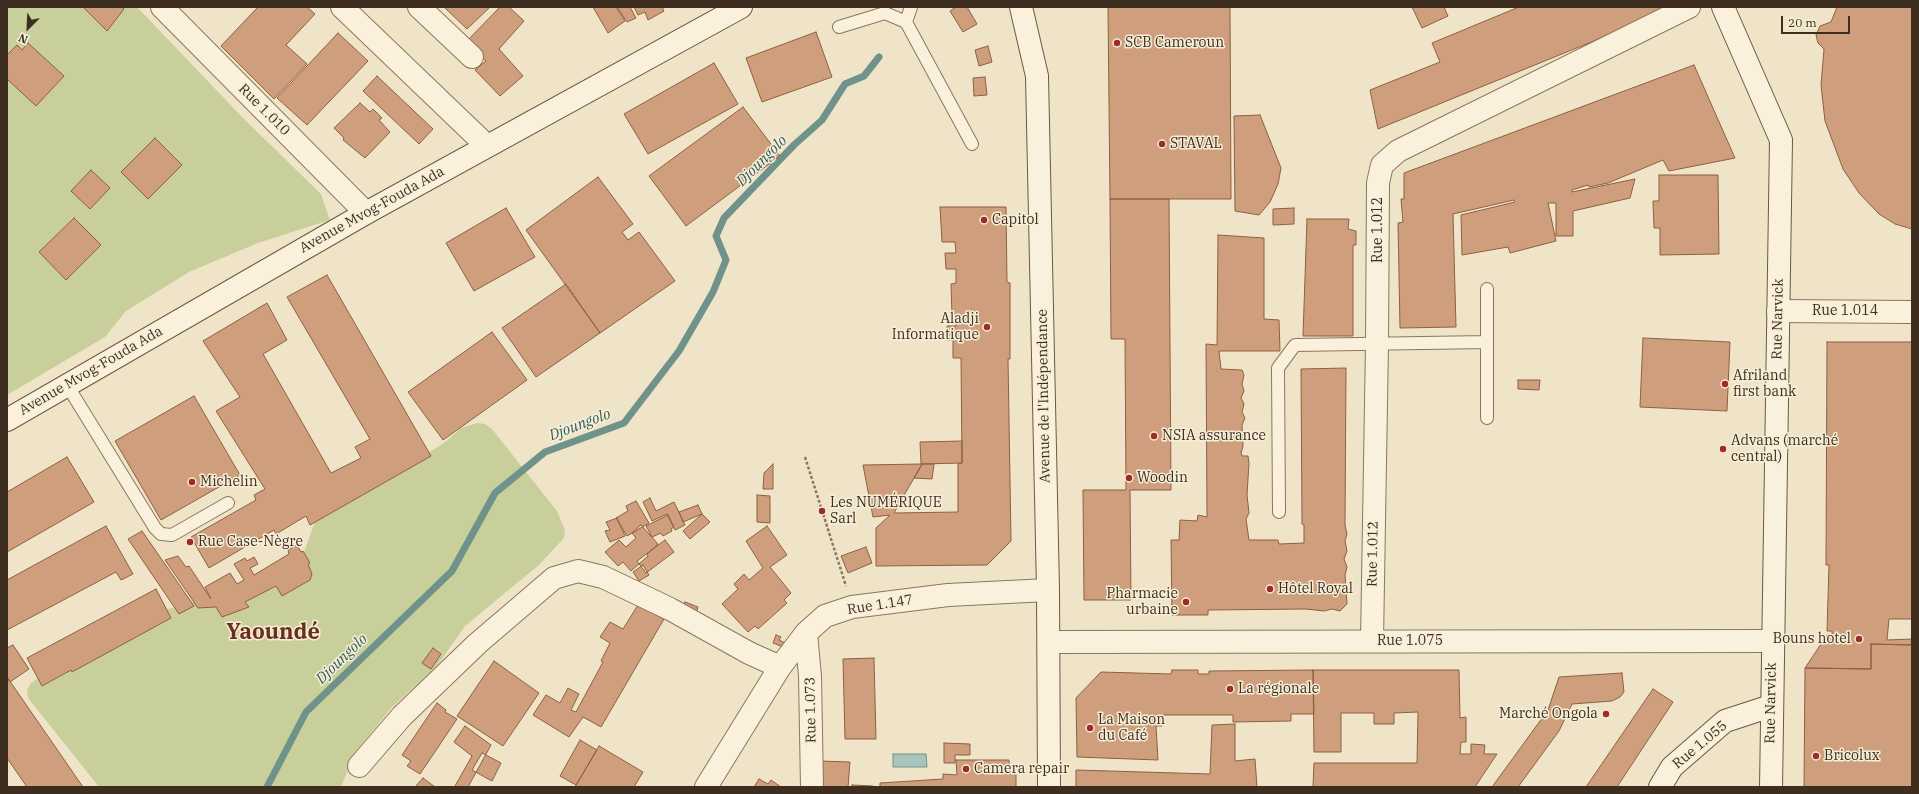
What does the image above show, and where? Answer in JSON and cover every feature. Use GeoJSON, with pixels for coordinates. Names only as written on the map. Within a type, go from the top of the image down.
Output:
{"type":"FeatureCollection","features":[{"type":"Feature","properties":{"kind":"street","name":"Rue 1.010"},"geometry":{"type":"LineString","coordinates":[[162,7],[366,213]]}},
{"type":"Feature","properties":{"kind":"street"},"geometry":{"type":"LineString","coordinates":[[342,7],[487,146]]}},
{"type":"Feature","properties":{"kind":"street"},"geometry":{"type":"LineString","coordinates":[[419,7],[472,57]]}},
{"type":"Feature","properties":{"kind":"street","name":"Avenue Mvog-Fouda Ada"},"geometry":{"type":"LineString","coordinates":[[7,420],[366,213],[741,7]]}},
{"type":"Feature","properties":{"kind":"street","name":"Avenue de l'Indépendance"},"geometry":{"type":"LineString","coordinates":[[1021,7],[1037,76],[1049,642],[1049,787]]}},
{"type":"Feature","properties":{"kind":"street","name":"Rue 1.012"},"geometry":{"type":"LineString","coordinates":[[1372,641],[1378,183],[1382,165],[1398,151],[1689,7]]}},
{"type":"Feature","properties":{"kind":"street","name":"Rue Narvick"},"geometry":{"type":"LineString","coordinates":[[1723,7],[1781,140],[1772,641],[1771,787]]}},
{"type":"Feature","properties":{"kind":"street","name":"Rue 1.014"},"geometry":{"type":"LineString","coordinates":[[1778,311],[1912,312]]}},
{"type":"Feature","properties":{"kind":"street"},"geometry":{"type":"LineString","coordinates":[[359,766],[402,716],[478,643],[554,578],[578,571],[604,576],[670,609],[749,653],[780,667]]}},
{"type":"Feature","properties":{"kind":"street","name":"Rue 1.147"},"geometry":{"type":"LineString","coordinates":[[706,787],[780,667],[806,633],[825,616],[852,607],[948,595],[1048,590]]}},
{"type":"Feature","properties":{"kind":"street","name":"Rue 1.073"},"geometry":{"type":"LineString","coordinates":[[806,633],[810,676],[812,787]]}},
{"type":"Feature","properties":{"kind":"street","name":"Rue 1.075"},"geometry":{"type":"LineString","coordinates":[[1049,642],[1772,641]]}},
{"type":"Feature","properties":{"kind":"street","name":"Rue 1.055"},"geometry":{"type":"LineString","coordinates":[[1660,787],[1672,767],[1725,721],[1771,706]]}},
{"type":"Feature","properties":{"kind":"lane"},"geometry":{"type":"LineString","coordinates":[[906,22],[911,7]]}},
{"type":"Feature","properties":{"kind":"lane"},"geometry":{"type":"LineString","coordinates":[[839,27],[885,13],[906,22],[972,144]]}},
{"type":"Feature","properties":{"kind":"lane"},"geometry":{"type":"LineString","coordinates":[[1487,289],[1488,418]]}},
{"type":"Feature","properties":{"kind":"lane"},"geometry":{"type":"LineString","coordinates":[[1279,512],[1278,368],[1295,345],[1487,342]]}},
{"type":"Feature","properties":{"kind":"lane"},"geometry":{"type":"LineString","coordinates":[[67,385],[155,528],[161,534],[172,535],[228,502]]}},
{"type":"Feature","properties":{"kind":"path"},"geometry":{"type":"LineString","coordinates":[[805,457],[852,607]]}},
{"type":"Feature","properties":{"kind":"green space"},"geometry":{"type":"Polygon","coordinates":[[[7,7],[137,7],[244,119],[321,194],[330,220],[258,243],[189,272],[126,311],[105,337],[7,395],[7,7]]]}},
{"type":"Feature","properties":{"kind":"green space"},"geometry":{"type":"Polygon","coordinates":[[[477,423],[485,424],[492,429],[557,511],[565,530],[564,538],[539,565],[465,626],[437,666],[392,707],[356,751],[341,787],[99,787],[28,698],[27,690],[31,683],[42,675],[165,610],[210,597],[302,558],[317,516],[417,460],[444,443],[461,428],[477,423]]]}},
{"type":"Feature","properties":{"kind":"water"},"geometry":{"type":"Polygon","coordinates":[[[893,754],[926,754],[927,767],[893,767],[893,754]]]}},
{"type":"Feature","properties":{"kind":"building"},"geometry":{"type":"Polygon","coordinates":[[[83,7],[122,7],[124,9],[107,31],[83,7]]]}},
{"type":"Feature","properties":{"kind":"building"},"geometry":{"type":"Polygon","coordinates":[[[258,7],[307,7],[315,14],[286,45],[307,64],[274,99],[221,46],[258,7]]]}},
{"type":"Feature","properties":{"kind":"building"},"geometry":{"type":"Polygon","coordinates":[[[444,7],[490,7],[467,29],[444,7]]]}},
{"type":"Feature","properties":{"kind":"building"},"geometry":{"type":"Polygon","coordinates":[[[500,7],[509,7],[524,21],[499,49],[523,76],[500,96],[475,70],[486,61],[467,41],[500,7]]]}},
{"type":"Feature","properties":{"kind":"building"},"geometry":{"type":"Polygon","coordinates":[[[593,7],[616,7],[625,21],[608,33],[593,7]]]}},
{"type":"Feature","properties":{"kind":"building"},"geometry":{"type":"Polygon","coordinates":[[[617,7],[630,7],[636,18],[627,22],[617,7]]]}},
{"type":"Feature","properties":{"kind":"building"},"geometry":{"type":"Polygon","coordinates":[[[634,7],[662,7],[664,11],[648,20],[645,12],[638,15],[634,7]]]}},
{"type":"Feature","properties":{"kind":"building"},"geometry":{"type":"Polygon","coordinates":[[[956,7],[967,7],[977,24],[963,32],[950,11],[956,7]]]}},
{"type":"Feature","properties":{"kind":"building"},"geometry":{"type":"Polygon","coordinates":[[[1108,7],[1230,7],[1231,199],[1110,199],[1108,7]]]}},
{"type":"Feature","properties":{"kind":"building"},"geometry":{"type":"Polygon","coordinates":[[[1412,7],[1444,7],[1448,16],[1422,28],[1412,7]]]}},
{"type":"Feature","properties":{"kind":"building"},"geometry":{"type":"Polygon","coordinates":[[[1519,7],[1677,7],[1378,129],[1370,90],[1440,62],[1432,43],[1519,7]]]}},
{"type":"Feature","properties":{"kind":"building"},"geometry":{"type":"Polygon","coordinates":[[[1837,7],[1912,7],[1912,229],[1895,224],[1879,214],[1859,193],[1843,169],[1825,121],[1821,85],[1824,49],[1818,43],[1816,35],[1820,26],[1831,22],[1837,7]]]}},
{"type":"Feature","properties":{"kind":"building"},"geometry":{"type":"Polygon","coordinates":[[[816,32],[832,77],[762,102],[746,58],[816,32]]]}},
{"type":"Feature","properties":{"kind":"building"},"geometry":{"type":"Polygon","coordinates":[[[338,33],[368,61],[307,125],[277,98],[338,33]]]}},
{"type":"Feature","properties":{"kind":"building"},"geometry":{"type":"Polygon","coordinates":[[[28,43],[64,76],[36,106],[7,79],[7,55],[17,45],[22,50],[28,43]]]}},
{"type":"Feature","properties":{"kind":"building"},"geometry":{"type":"Polygon","coordinates":[[[988,46],[992,62],[979,66],[975,50],[988,46]]]}},
{"type":"Feature","properties":{"kind":"building"},"geometry":{"type":"Polygon","coordinates":[[[714,63],[738,104],[648,154],[624,114],[714,63]]]}},
{"type":"Feature","properties":{"kind":"building"},"geometry":{"type":"Polygon","coordinates":[[[1694,65],[1735,158],[1669,171],[1663,160],[1608,183],[1589,187],[1588,185],[1572,190],[1572,192],[1635,179],[1630,198],[1573,211],[1573,236],[1556,236],[1556,203],[1548,203],[1556,241],[1510,253],[1508,247],[1462,255],[1461,215],[1515,202],[1514,200],[1453,214],[1456,327],[1400,328],[1398,223],[1403,222],[1401,199],[1404,199],[1404,173],[1694,65]]]}},
{"type":"Feature","properties":{"kind":"building"},"geometry":{"type":"Polygon","coordinates":[[[377,76],[433,129],[419,144],[363,91],[377,76]]]}},
{"type":"Feature","properties":{"kind":"building"},"geometry":{"type":"Polygon","coordinates":[[[985,77],[987,95],[974,96],[973,78],[985,77]]]}},
{"type":"Feature","properties":{"kind":"building"},"geometry":{"type":"Polygon","coordinates":[[[360,103],[370,112],[373,109],[382,118],[379,120],[390,132],[365,158],[343,140],[344,138],[334,128],[360,103]]]}},
{"type":"Feature","properties":{"kind":"building"},"geometry":{"type":"Polygon","coordinates":[[[743,107],[780,156],[686,226],[649,176],[743,107]]]}},
{"type":"Feature","properties":{"kind":"building"},"geometry":{"type":"Polygon","coordinates":[[[1260,115],[1281,168],[1278,184],[1270,202],[1259,215],[1235,211],[1234,116],[1260,115]]]}},
{"type":"Feature","properties":{"kind":"building"},"geometry":{"type":"Polygon","coordinates":[[[155,138],[182,165],[148,199],[121,172],[155,138]]]}},
{"type":"Feature","properties":{"kind":"building"},"geometry":{"type":"Polygon","coordinates":[[[91,170],[110,188],[90,209],[71,191],[91,170]]]}},
{"type":"Feature","properties":{"kind":"building"},"geometry":{"type":"Polygon","coordinates":[[[1659,175],[1718,175],[1719,254],[1660,255],[1660,228],[1654,228],[1653,201],[1659,201],[1659,175]]]}},
{"type":"Feature","properties":{"kind":"building"},"geometry":{"type":"Polygon","coordinates":[[[598,177],[633,224],[622,232],[628,240],[639,232],[675,281],[600,333],[526,230],[598,177]]]}},
{"type":"Feature","properties":{"kind":"building"},"geometry":{"type":"Polygon","coordinates":[[[1110,199],[1169,199],[1171,490],[1130,490],[1131,600],[1084,600],[1083,490],[1126,490],[1125,339],[1111,339],[1110,199]]]}},
{"type":"Feature","properties":{"kind":"building"},"geometry":{"type":"Polygon","coordinates":[[[940,207],[1006,207],[1007,282],[1010,283],[1010,359],[1008,359],[1011,541],[987,565],[876,566],[876,528],[890,515],[873,517],[863,465],[922,464],[894,513],[958,512],[958,464],[962,463],[961,358],[953,358],[953,340],[947,340],[947,326],[956,326],[956,316],[952,316],[951,284],[956,283],[956,269],[946,269],[945,253],[956,253],[955,242],[942,242],[940,207]]]}},
{"type":"Feature","properties":{"kind":"building"},"geometry":{"type":"Polygon","coordinates":[[[506,208],[535,257],[474,291],[446,243],[506,208]]]}},
{"type":"Feature","properties":{"kind":"building"},"geometry":{"type":"Polygon","coordinates":[[[1294,208],[1294,224],[1273,225],[1273,209],[1294,208]]]}},
{"type":"Feature","properties":{"kind":"building"},"geometry":{"type":"Polygon","coordinates":[[[74,218],[101,245],[66,280],[39,252],[74,218]]]}},
{"type":"Feature","properties":{"kind":"building"},"geometry":{"type":"Polygon","coordinates":[[[1307,219],[1349,219],[1348,229],[1356,231],[1356,245],[1353,245],[1353,336],[1303,336],[1307,219]]]}},
{"type":"Feature","properties":{"kind":"building"},"geometry":{"type":"Polygon","coordinates":[[[1218,235],[1264,238],[1264,319],[1279,320],[1280,351],[1219,351],[1221,369],[1242,370],[1244,375],[1242,384],[1244,391],[1241,398],[1244,404],[1242,412],[1245,418],[1242,425],[1243,446],[1241,453],[1242,456],[1248,456],[1249,463],[1247,495],[1249,513],[1246,519],[1249,540],[1278,540],[1279,544],[1304,543],[1304,525],[1302,524],[1301,369],[1346,368],[1345,525],[1347,534],[1345,541],[1347,551],[1344,559],[1347,567],[1345,575],[1347,604],[1340,611],[1332,609],[1324,611],[1306,609],[1208,610],[1208,615],[1172,615],[1171,540],[1179,540],[1180,520],[1197,521],[1198,515],[1207,517],[1206,344],[1217,345],[1218,235]]]}},
{"type":"Feature","properties":{"kind":"building"},"geometry":{"type":"Polygon","coordinates":[[[327,275],[431,456],[310,525],[306,516],[276,534],[274,530],[209,568],[191,537],[256,500],[254,495],[265,489],[216,411],[240,397],[203,341],[267,303],[287,340],[263,354],[331,473],[361,458],[355,447],[370,439],[287,297],[327,275]]]}},
{"type":"Feature","properties":{"kind":"building"},"geometry":{"type":"Polygon","coordinates":[[[566,284],[600,333],[536,377],[502,328],[566,284]]]}},
{"type":"Feature","properties":{"kind":"building"},"geometry":{"type":"Polygon","coordinates":[[[492,332],[527,380],[443,440],[408,392],[492,332]]]}},
{"type":"Feature","properties":{"kind":"building"},"geometry":{"type":"Polygon","coordinates":[[[1643,338],[1730,342],[1727,411],[1640,407],[1643,338]]]}},
{"type":"Feature","properties":{"kind":"building"},"geometry":{"type":"Polygon","coordinates":[[[1827,342],[1912,342],[1912,619],[1889,619],[1887,640],[1912,639],[1912,645],[1871,644],[1871,669],[1805,668],[1827,635],[1832,635],[1832,631],[1827,631],[1829,565],[1826,565],[1827,342]]]}},
{"type":"Feature","properties":{"kind":"building"},"geometry":{"type":"Polygon","coordinates":[[[1518,380],[1540,380],[1539,390],[1518,389],[1518,380]]]}},
{"type":"Feature","properties":{"kind":"building"},"geometry":{"type":"Polygon","coordinates":[[[194,396],[240,475],[161,520],[115,441],[194,396]]]}},
{"type":"Feature","properties":{"kind":"building"},"geometry":{"type":"Polygon","coordinates":[[[962,441],[962,463],[921,464],[920,442],[962,441]]]}},
{"type":"Feature","properties":{"kind":"building"},"geometry":{"type":"Polygon","coordinates":[[[67,457],[94,502],[7,552],[7,492],[67,457]]]}},
{"type":"Feature","properties":{"kind":"building"},"geometry":{"type":"Polygon","coordinates":[[[773,464],[773,489],[763,489],[764,473],[773,464]]]}},
{"type":"Feature","properties":{"kind":"building"},"geometry":{"type":"Polygon","coordinates":[[[922,464],[934,464],[932,479],[914,478],[922,464]]]}},
{"type":"Feature","properties":{"kind":"building"},"geometry":{"type":"Polygon","coordinates":[[[757,495],[770,496],[770,523],[757,522],[757,495]]]}},
{"type":"Feature","properties":{"kind":"building"},"geometry":{"type":"Polygon","coordinates":[[[650,498],[656,511],[674,502],[685,525],[675,530],[667,514],[652,521],[643,502],[650,498]]]}},
{"type":"Feature","properties":{"kind":"building"},"geometry":{"type":"Polygon","coordinates":[[[636,501],[649,523],[627,536],[616,518],[628,511],[626,506],[636,501]]]}},
{"type":"Feature","properties":{"kind":"building"},"geometry":{"type":"Polygon","coordinates":[[[698,505],[702,514],[683,522],[679,512],[698,505]]]}},
{"type":"Feature","properties":{"kind":"building"},"geometry":{"type":"Polygon","coordinates":[[[702,514],[710,522],[690,539],[683,531],[702,514]]]}},
{"type":"Feature","properties":{"kind":"building"},"geometry":{"type":"Polygon","coordinates":[[[668,515],[674,527],[671,529],[672,531],[663,536],[661,533],[652,537],[646,526],[668,515]]]}},
{"type":"Feature","properties":{"kind":"building"},"geometry":{"type":"Polygon","coordinates":[[[617,518],[625,536],[610,542],[605,531],[610,530],[606,522],[617,518]]]}},
{"type":"Feature","properties":{"kind":"building"},"geometry":{"type":"Polygon","coordinates":[[[641,525],[658,544],[647,554],[648,556],[631,571],[623,562],[618,566],[605,552],[619,540],[626,547],[636,538],[632,533],[641,525]]]}},
{"type":"Feature","properties":{"kind":"building"},"geometry":{"type":"Polygon","coordinates":[[[106,526],[133,574],[121,580],[116,572],[7,630],[7,580],[106,526]]]}},
{"type":"Feature","properties":{"kind":"building"},"geometry":{"type":"Polygon","coordinates":[[[767,526],[787,555],[770,567],[791,593],[784,600],[787,603],[758,629],[755,626],[748,632],[722,604],[738,589],[734,584],[744,574],[749,580],[763,568],[746,541],[767,526]]]}},
{"type":"Feature","properties":{"kind":"building"},"geometry":{"type":"Polygon","coordinates":[[[142,531],[194,606],[179,614],[128,539],[142,531]]]}},
{"type":"Feature","properties":{"kind":"building"},"geometry":{"type":"Polygon","coordinates":[[[665,540],[674,552],[646,573],[637,561],[665,540]]]}},
{"type":"Feature","properties":{"kind":"building"},"geometry":{"type":"Polygon","coordinates":[[[297,545],[301,552],[303,551],[310,563],[308,564],[312,574],[310,580],[282,596],[276,586],[245,602],[249,607],[222,617],[216,607],[198,608],[165,560],[178,556],[186,567],[189,566],[211,599],[205,587],[230,573],[237,584],[244,580],[234,564],[245,558],[247,561],[254,557],[258,564],[250,568],[254,575],[289,554],[288,550],[297,545]]]}},
{"type":"Feature","properties":{"kind":"building"},"geometry":{"type":"Polygon","coordinates":[[[866,547],[872,563],[848,573],[841,556],[866,547]]]}},
{"type":"Feature","properties":{"kind":"building"},"geometry":{"type":"Polygon","coordinates":[[[643,565],[649,575],[639,581],[633,572],[643,565]]]}},
{"type":"Feature","properties":{"kind":"building"},"geometry":{"type":"Polygon","coordinates":[[[156,589],[171,618],[72,672],[71,670],[42,686],[27,658],[156,589]]]}},
{"type":"Feature","properties":{"kind":"building"},"geometry":{"type":"Polygon","coordinates":[[[685,602],[698,607],[695,616],[681,610],[685,602]]]}},
{"type":"Feature","properties":{"kind":"building"},"geometry":{"type":"Polygon","coordinates":[[[638,605],[664,619],[601,727],[583,717],[569,737],[533,715],[546,695],[560,703],[568,688],[579,694],[571,710],[576,712],[603,662],[601,661],[610,643],[600,637],[610,622],[623,629],[638,605]]]}},
{"type":"Feature","properties":{"kind":"building"},"geometry":{"type":"Polygon","coordinates":[[[776,635],[781,637],[779,640],[785,643],[783,647],[773,643],[776,635]]]}},
{"type":"Feature","properties":{"kind":"building"},"geometry":{"type":"Polygon","coordinates":[[[1871,644],[1912,645],[1912,787],[1804,787],[1805,668],[1871,669],[1871,644]]]}},
{"type":"Feature","properties":{"kind":"building"},"geometry":{"type":"Polygon","coordinates":[[[13,645],[29,669],[10,682],[7,677],[7,648],[13,645]]]}},
{"type":"Feature","properties":{"kind":"building"},"geometry":{"type":"Polygon","coordinates":[[[433,648],[441,654],[431,669],[422,663],[433,648]]]}},
{"type":"Feature","properties":{"kind":"building"},"geometry":{"type":"Polygon","coordinates":[[[874,658],[876,739],[845,739],[843,659],[874,658]]]}},
{"type":"Feature","properties":{"kind":"building"},"geometry":{"type":"Polygon","coordinates":[[[494,661],[539,693],[503,746],[457,716],[494,661]]]}},
{"type":"Feature","properties":{"kind":"building"},"geometry":{"type":"Polygon","coordinates":[[[1172,670],[1198,670],[1198,674],[1209,674],[1209,671],[1313,670],[1314,714],[1291,714],[1291,721],[1233,722],[1233,715],[1163,715],[1162,726],[1156,726],[1158,760],[1077,757],[1076,698],[1101,672],[1171,674],[1172,670]]]}},
{"type":"Feature","properties":{"kind":"building"},"geometry":{"type":"Polygon","coordinates":[[[1313,670],[1459,670],[1460,718],[1466,717],[1466,742],[1461,742],[1460,754],[1471,754],[1471,744],[1485,745],[1484,754],[1497,754],[1475,787],[1313,787],[1314,763],[1417,763],[1418,712],[1394,713],[1394,724],[1374,724],[1374,713],[1341,713],[1341,752],[1314,752],[1313,670]]]}},
{"type":"Feature","properties":{"kind":"building"},"geometry":{"type":"Polygon","coordinates":[[[1622,673],[1624,692],[1620,697],[1612,701],[1572,704],[1559,731],[1518,787],[1492,787],[1548,710],[1559,677],[1622,673]]]}},
{"type":"Feature","properties":{"kind":"building"},"geometry":{"type":"Polygon","coordinates":[[[7,677],[83,787],[27,787],[7,758],[7,677]]]}},
{"type":"Feature","properties":{"kind":"building"},"geometry":{"type":"Polygon","coordinates":[[[1653,689],[1673,702],[1617,787],[1586,787],[1653,689]]]}},
{"type":"Feature","properties":{"kind":"building"},"geometry":{"type":"Polygon","coordinates":[[[437,703],[446,710],[445,712],[457,719],[420,774],[407,766],[411,761],[402,755],[437,703]]]}},
{"type":"Feature","properties":{"kind":"building"},"geometry":{"type":"Polygon","coordinates":[[[1235,724],[1235,761],[1255,759],[1257,787],[1076,787],[1076,770],[1210,774],[1212,725],[1235,724]]]}},
{"type":"Feature","properties":{"kind":"building"},"geometry":{"type":"Polygon","coordinates":[[[465,726],[491,745],[468,787],[456,787],[455,786],[472,756],[454,742],[465,726]]]}},
{"type":"Feature","properties":{"kind":"building"},"geometry":{"type":"Polygon","coordinates":[[[580,740],[597,750],[576,785],[560,776],[580,740]]]}},
{"type":"Feature","properties":{"kind":"building"},"geometry":{"type":"Polygon","coordinates":[[[944,743],[970,744],[970,755],[955,755],[955,763],[944,763],[944,743]]]}},
{"type":"Feature","properties":{"kind":"building"},"geometry":{"type":"Polygon","coordinates":[[[599,746],[643,772],[634,787],[575,787],[599,746]]]}},
{"type":"Feature","properties":{"kind":"building"},"geometry":{"type":"Polygon","coordinates":[[[482,753],[501,763],[492,781],[472,770],[482,753]]]}},
{"type":"Feature","properties":{"kind":"building"},"geometry":{"type":"Polygon","coordinates":[[[956,760],[1009,760],[1009,773],[1016,773],[1016,787],[880,787],[880,783],[943,779],[943,774],[957,775],[956,760]]]}},
{"type":"Feature","properties":{"kind":"building"},"geometry":{"type":"Polygon","coordinates":[[[819,761],[850,762],[848,787],[817,787],[819,761]]]}},
{"type":"Feature","properties":{"kind":"building"},"geometry":{"type":"Polygon","coordinates":[[[423,778],[435,787],[415,787],[423,778]]]}},
{"type":"Feature","properties":{"kind":"building"},"geometry":{"type":"Polygon","coordinates":[[[759,779],[768,784],[771,780],[781,787],[754,787],[759,779]]]}},
{"type":"Feature","properties":{"kind":"building"},"geometry":{"type":"Polygon","coordinates":[[[852,785],[873,786],[873,787],[852,787],[852,785]]]}},
{"type":"Feature","properties":{"kind":"waterway","name":"Djoungolo"},"geometry":{"type":"LineString","coordinates":[[267,787],[306,712],[452,571],[495,493],[545,452],[624,423],[679,351],[713,292],[726,260],[716,236],[724,218],[794,145],[822,120],[845,84],[864,76],[879,57]]}},
{"type":"Feature","properties":{"kind":"place","name":"SCB Cameroun"},"geometry":{"type":"Point","coordinates":[1117,43]}},
{"type":"Feature","properties":{"kind":"place","name":"STAVAL"},"geometry":{"type":"Point","coordinates":[1162,144]}},
{"type":"Feature","properties":{"kind":"place","name":"Capitol"},"geometry":{"type":"Point","coordinates":[984,220]}},
{"type":"Feature","properties":{"kind":"place","name":"Aladji Informatique"},"geometry":{"type":"Point","coordinates":[987,327]}},
{"type":"Feature","properties":{"kind":"place","name":"Afriland first bank"},"geometry":{"type":"Point","coordinates":[1725,384]}},
{"type":"Feature","properties":{"kind":"place","name":"NSIA assurance"},"geometry":{"type":"Point","coordinates":[1154,436]}},
{"type":"Feature","properties":{"kind":"place","name":"Advans (marché central)"},"geometry":{"type":"Point","coordinates":[1723,449]}},
{"type":"Feature","properties":{"kind":"place","name":"Woodin"},"geometry":{"type":"Point","coordinates":[1129,478]}},
{"type":"Feature","properties":{"kind":"place","name":"Michelin"},"geometry":{"type":"Point","coordinates":[192,482]}},
{"type":"Feature","properties":{"kind":"place","name":"Les NUMÉRIQUE Sarl"},"geometry":{"type":"Point","coordinates":[822,511]}},
{"type":"Feature","properties":{"kind":"place","name":"Rue Case-Nègre"},"geometry":{"type":"Point","coordinates":[190,542]}},
{"type":"Feature","properties":{"kind":"place","name":"Hôtel Royal"},"geometry":{"type":"Point","coordinates":[1270,589]}},
{"type":"Feature","properties":{"kind":"place","name":"Pharmacie urbaine"},"geometry":{"type":"Point","coordinates":[1186,602]}},
{"type":"Feature","properties":{"kind":"place","name":"Bouns hotel"},"geometry":{"type":"Point","coordinates":[1859,639]}},
{"type":"Feature","properties":{"kind":"place","name":"La régionale"},"geometry":{"type":"Point","coordinates":[1230,689]}},
{"type":"Feature","properties":{"kind":"place","name":"Marché Ongola"},"geometry":{"type":"Point","coordinates":[1606,714]}},
{"type":"Feature","properties":{"kind":"place","name":"La Maison du Café"},"geometry":{"type":"Point","coordinates":[1090,728]}},
{"type":"Feature","properties":{"kind":"place","name":"Bricolux"},"geometry":{"type":"Point","coordinates":[1816,756]}},
{"type":"Feature","properties":{"kind":"place","name":"Camera repair"},"geometry":{"type":"Point","coordinates":[966,769]}},
{"type":"Feature","properties":{"kind":"district","name":"Yaoundé"},"geometry":{"type":"Point","coordinates":[273,633]}}]}
